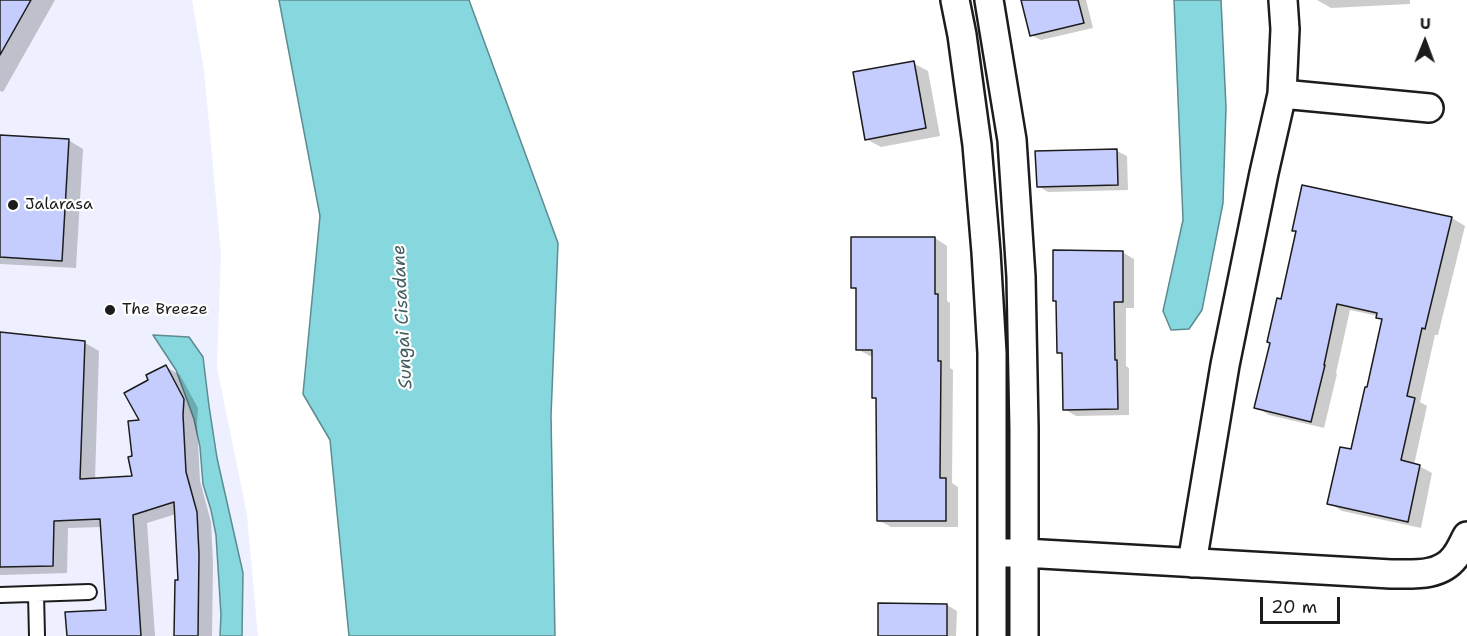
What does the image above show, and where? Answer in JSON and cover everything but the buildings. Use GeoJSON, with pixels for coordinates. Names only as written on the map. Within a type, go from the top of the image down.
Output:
{"type":"FeatureCollection","features":[{"type":"Feature","properties":{"kind":"street"},"geometry":{"type":"LineString","coordinates":[[955,0],[977,145],[992,353],[992,636]]}},
{"type":"Feature","properties":{"kind":"street"},"geometry":{"type":"LineString","coordinates":[[989,0],[1012,140],[1022,276],[1024,636]]}},
{"type":"Feature","properties":{"kind":"street"},"geometry":{"type":"LineString","coordinates":[[1192,563],[1225,365],[1282,94],[1285,29],[1283,0]]}},
{"type":"Feature","properties":{"kind":"street"},"geometry":{"type":"LineString","coordinates":[[1282,94],[1429,108]]}},
{"type":"Feature","properties":{"kind":"street"},"geometry":{"type":"LineString","coordinates":[[992,353],[1023,351]]}},
{"type":"Feature","properties":{"kind":"street"},"geometry":{"type":"LineString","coordinates":[[993,554],[1024,553],[1391,574],[1427,573],[1447,566],[1457,555],[1467,536]]}},
{"type":"Feature","properties":{"kind":"lane"},"geometry":{"type":"LineString","coordinates":[[0,595],[89,592]]}},
{"type":"Feature","properties":{"kind":"lane"},"geometry":{"type":"LineString","coordinates":[[36,594],[37,636]]}},
{"type":"Feature","properties":{"kind":"shaded area","name":"The Breeze"},"geometry":{"type":"Polygon","coordinates":[[[0,0],[192,0],[204,70],[221,253],[217,367],[247,515],[258,636],[0,636],[0,0]]]}},
{"type":"Feature","properties":{"kind":"water","name":"Sungai Cisadane"},"geometry":{"type":"Polygon","coordinates":[[[279,0],[469,0],[558,243],[551,416],[555,636],[349,636],[330,440],[303,394],[320,216],[279,0]]]}},
{"type":"Feature","properties":{"kind":"water"},"geometry":{"type":"Polygon","coordinates":[[[1174,0],[1221,0],[1226,107],[1223,203],[1202,310],[1189,329],[1171,330],[1163,311],[1183,220],[1174,0]]]}},
{"type":"Feature","properties":{"kind":"water"},"geometry":{"type":"Polygon","coordinates":[[[153,335],[189,337],[203,357],[217,458],[243,573],[242,636],[220,636],[221,615],[216,535],[203,484],[200,447],[194,419],[176,370],[153,335]]]}},
{"type":"Feature","properties":{"kind":"place","name":"Jalarasa"},"geometry":{"type":"Point","coordinates":[13,205]}},
{"type":"Feature","properties":{"kind":"place","name":"The Breeze"},"geometry":{"type":"Point","coordinates":[110,310]}}]}
